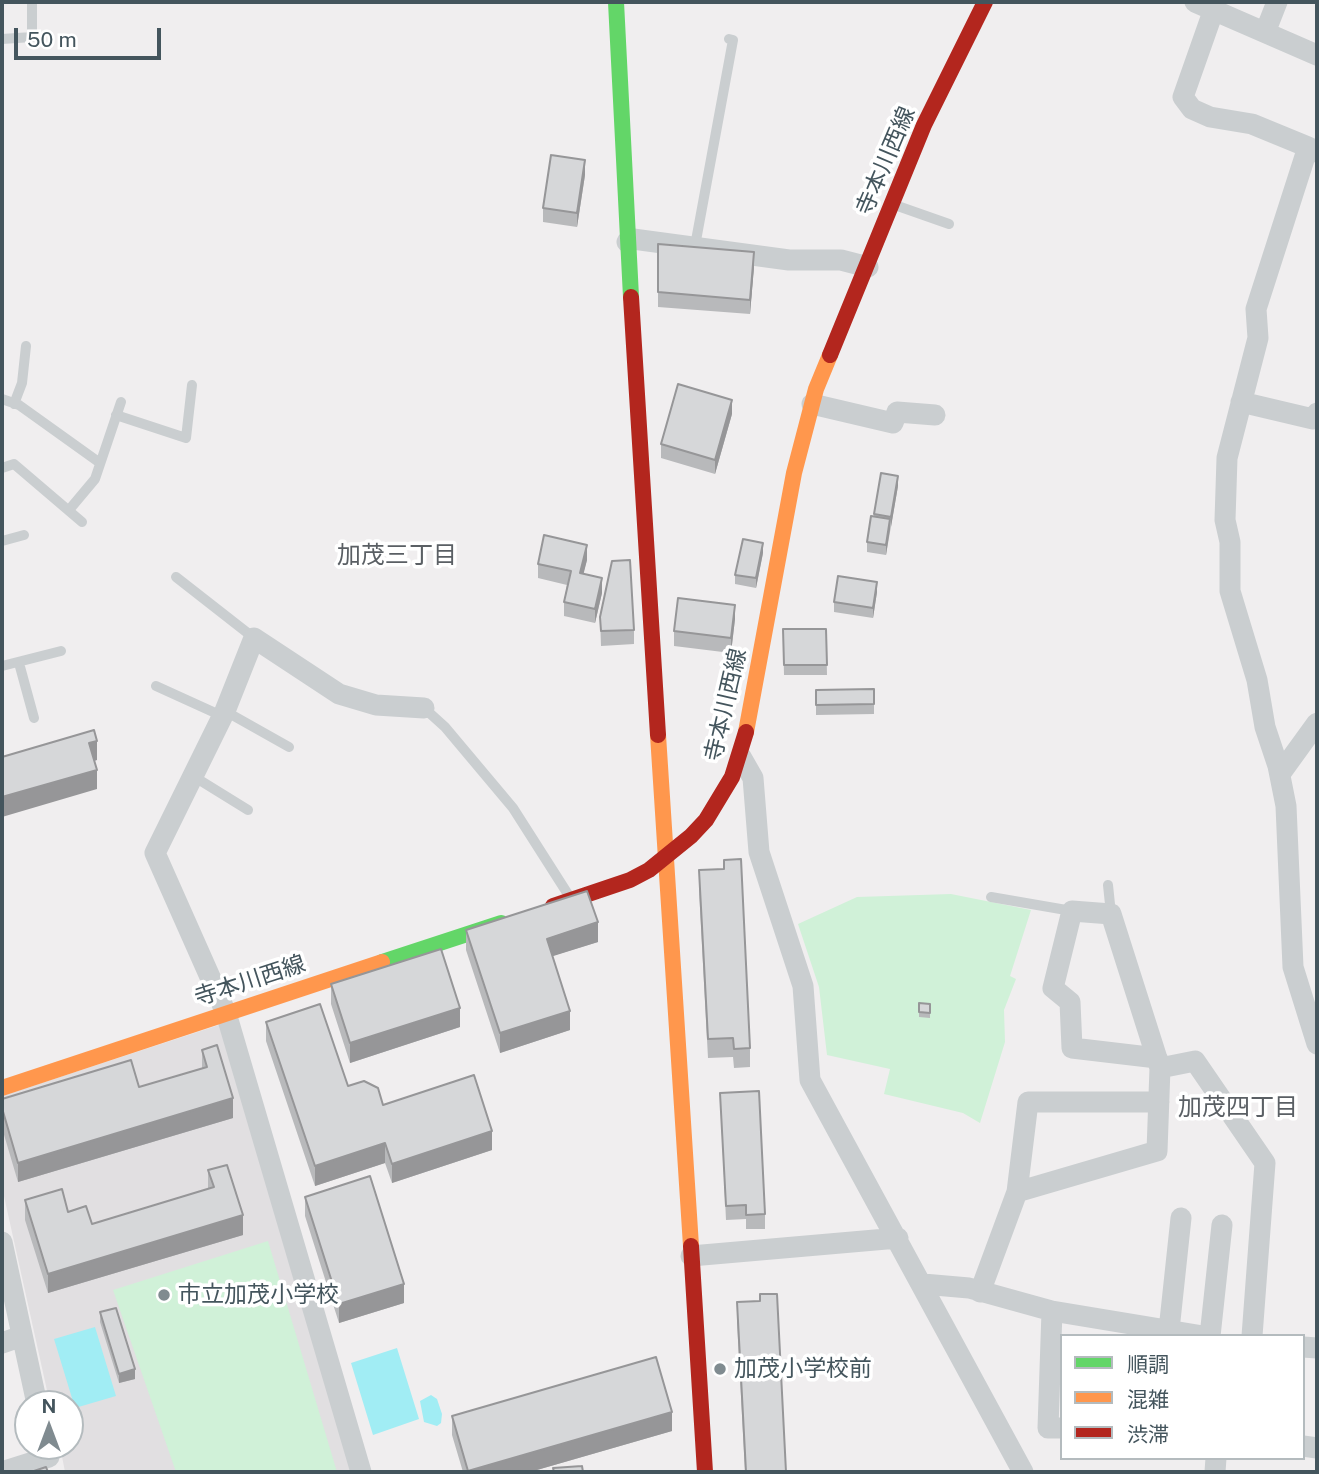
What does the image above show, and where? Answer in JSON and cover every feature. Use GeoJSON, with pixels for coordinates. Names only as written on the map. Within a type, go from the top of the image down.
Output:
{"type":"FeatureCollection","features":[{"type":"Feature","properties":{"kind":"main road"},"geometry":{"type":"LineString","coordinates":[[616,2],[627,242],[705,1472]]}},
{"type":"Feature","properties":{"kind":"main road","name":"寺本川西線"},"geometry":{"type":"LineString","coordinates":[[2,1088],[630,880],[668,856],[706,820],[741,757],[758,681],[794,473],[832,343],[868,267],[924,125],[985,2]]}},
{"type":"Feature","properties":{"kind":"street"},"geometry":{"type":"LineString","coordinates":[[1266,30],[1277,2]]}},
{"type":"Feature","properties":{"kind":"street"},"geometry":{"type":"LineString","coordinates":[[1317,55],[1266,30],[1204,5],[1183,97],[1192,109],[1210,117],[1252,124],[1312,149],[1256,309],[1258,338],[1227,458],[1225,520],[1230,542],[1230,591],[1257,680],[1265,727],[1280,774],[1286,806],[1293,967],[1317,1044]]}},
{"type":"Feature","properties":{"kind":"street"},"geometry":{"type":"LineString","coordinates":[[627,242],[633,239],[789,260],[841,260],[868,267]]}},
{"type":"Feature","properties":{"kind":"street"},"geometry":{"type":"LineString","coordinates":[[1241,402],[1313,419],[1317,413]]}},
{"type":"Feature","properties":{"kind":"street"},"geometry":{"type":"LineString","coordinates":[[812,404],[893,423],[897,412],[935,415]]}},
{"type":"Feature","properties":{"kind":"street"},"geometry":{"type":"LineString","coordinates":[[361,1472],[226,1013],[155,853],[224,714],[254,638],[339,694],[376,705],[424,708]]}},
{"type":"Feature","properties":{"kind":"street"},"geometry":{"type":"LineString","coordinates":[[1280,774],[1317,723]]}},
{"type":"Feature","properties":{"kind":"street"},"geometry":{"type":"LineString","coordinates":[[741,757],[753,778],[758,852],[803,986],[810,1080],[1023,1472]]}},
{"type":"Feature","properties":{"kind":"street"},"geometry":{"type":"LineString","coordinates":[[1017,1192],[1157,1151],[1159,1063],[1111,914],[1072,911],[1053,988],[1070,1002],[1072,1048],[1159,1063],[1195,1061],[1265,1163],[1252,1334]]}},
{"type":"Feature","properties":{"kind":"street"},"geometry":{"type":"LineString","coordinates":[[981,1292],[1017,1192],[1028,1102],[1159,1102]]}},
{"type":"Feature","properties":{"kind":"street"},"geometry":{"type":"LineString","coordinates":[[1169,1330],[1181,1218]]}},
{"type":"Feature","properties":{"kind":"street"},"geometry":{"type":"LineString","coordinates":[[1210,1334],[1222,1226]]}},
{"type":"Feature","properties":{"kind":"street"},"geometry":{"type":"LineString","coordinates":[[691,1256],[898,1238]]}},
{"type":"Feature","properties":{"kind":"street"},"geometry":{"type":"LineString","coordinates":[[2,1242],[12,1340],[32,1390]]}},
{"type":"Feature","properties":{"kind":"street"},"geometry":{"type":"LineString","coordinates":[[923,1284],[981,1292],[1052,1311],[1192,1334]]}},
{"type":"Feature","properties":{"kind":"street"},"geometry":{"type":"LineString","coordinates":[[1052,1311],[1048,1428],[1060,1428]]}},
{"type":"Feature","properties":{"kind":"street"},"geometry":{"type":"LineString","coordinates":[[2,1472],[42,1460]]}},
{"type":"Feature","properties":{"kind":"lane"},"geometry":{"type":"LineString","coordinates":[[2,39],[32,37],[32,2]]}},
{"type":"Feature","properties":{"kind":"lane"},"geometry":{"type":"LineString","coordinates":[[695,246],[726,106],[733,40]]}},
{"type":"Feature","properties":{"kind":"lane"},"geometry":{"type":"LineString","coordinates":[[891,204],[949,224]]}},
{"type":"Feature","properties":{"kind":"lane"},"geometry":{"type":"LineString","coordinates":[[14,404],[22,383],[26,346]]}},
{"type":"Feature","properties":{"kind":"lane"},"geometry":{"type":"LineString","coordinates":[[116,415],[186,438],[192,385]]}},
{"type":"Feature","properties":{"kind":"lane"},"geometry":{"type":"LineString","coordinates":[[2,399],[14,404],[100,463]]}},
{"type":"Feature","properties":{"kind":"lane"},"geometry":{"type":"LineString","coordinates":[[68,510],[95,479],[121,402]]}},
{"type":"Feature","properties":{"kind":"lane"},"geometry":{"type":"LineString","coordinates":[[2,468],[14,464],[82,522]]}},
{"type":"Feature","properties":{"kind":"lane"},"geometry":{"type":"LineString","coordinates":[[2,541],[24,535]]}},
{"type":"Feature","properties":{"kind":"lane"},"geometry":{"type":"LineString","coordinates":[[176,577],[254,638]]}},
{"type":"Feature","properties":{"kind":"lane"},"geometry":{"type":"LineString","coordinates":[[2,666],[61,651]]}},
{"type":"Feature","properties":{"kind":"lane"},"geometry":{"type":"LineString","coordinates":[[19,663],[34,718]]}},
{"type":"Feature","properties":{"kind":"lane"},"geometry":{"type":"LineString","coordinates":[[156,686],[224,714],[289,747]]}},
{"type":"Feature","properties":{"kind":"lane"},"geometry":{"type":"LineString","coordinates":[[424,708],[445,727],[513,808],[572,900]]}},
{"type":"Feature","properties":{"kind":"lane"},"geometry":{"type":"LineString","coordinates":[[193,776],[248,810]]}},
{"type":"Feature","properties":{"kind":"lane"},"geometry":{"type":"LineString","coordinates":[[1108,885],[1111,914]]}},
{"type":"Feature","properties":{"kind":"lane"},"geometry":{"type":"LineString","coordinates":[[991,897],[1072,911]]}},
{"type":"Feature","properties":{"kind":"shaded area","name":"市立加茂小学校"},"geometry":{"type":"Polygon","coordinates":[[[222,1024],[356,1472],[65,1472],[63,1460],[84,1460],[84,1390],[47,1390],[2,1187],[2,1096],[222,1024]]]}},
{"type":"Feature","properties":{"kind":"green space"},"geometry":{"type":"Polygon","coordinates":[[[951,894],[1031,910],[1010,976],[1016,979],[1004,1010],[1005,1042],[980,1123],[963,1113],[884,1094],[890,1069],[827,1055],[819,987],[798,924],[857,897],[951,894]]]}},
{"type":"Feature","properties":{"kind":"green space"},"geometry":{"type":"Polygon","coordinates":[[[268,1241],[337,1472],[176,1472],[113,1290],[268,1241]]]}},
{"type":"Feature","properties":{"kind":"water"},"geometry":{"type":"Polygon","coordinates":[[[95,1327],[116,1396],[84,1405],[84,1390],[70,1390],[54,1339],[95,1327]]]}},
{"type":"Feature","properties":{"kind":"water"},"geometry":{"type":"Polygon","coordinates":[[[397,1348],[419,1419],[373,1435],[351,1363],[397,1348]]]}},
{"type":"Feature","properties":{"kind":"water"},"geometry":{"type":"Polygon","coordinates":[[[431,1395],[437,1399],[442,1414],[441,1423],[437,1426],[424,1422],[420,1401],[431,1395]]]}},
{"type":"Feature","properties":{"kind":"building"},"geometry":{"type":"Polygon","coordinates":[[[551,155],[585,160],[577,213],[543,208],[551,155]]]}},
{"type":"Feature","properties":{"kind":"building"},"geometry":{"type":"Polygon","coordinates":[[[658,244],[754,252],[750,300],[658,292],[658,244]]]}},
{"type":"Feature","properties":{"kind":"building"},"geometry":{"type":"Polygon","coordinates":[[[678,384],[732,400],[715,460],[661,444],[678,384]]]}},
{"type":"Feature","properties":{"kind":"building"},"geometry":{"type":"Polygon","coordinates":[[[881,473],[898,476],[891,517],[874,514],[881,473]]]}},
{"type":"Feature","properties":{"kind":"building"},"geometry":{"type":"Polygon","coordinates":[[[871,516],[890,519],[886,545],[867,542],[871,516]]]}},
{"type":"Feature","properties":{"kind":"building"},"geometry":{"type":"Polygon","coordinates":[[[544,535],[587,545],[580,573],[602,578],[595,609],[564,602],[571,571],[538,564],[544,535]]]}},
{"type":"Feature","properties":{"kind":"building"},"geometry":{"type":"Polygon","coordinates":[[[743,539],[763,543],[756,578],[735,575],[743,539]]]}},
{"type":"Feature","properties":{"kind":"building"},"geometry":{"type":"Polygon","coordinates":[[[630,560],[634,630],[601,631],[600,617],[612,561],[630,560]]]}},
{"type":"Feature","properties":{"kind":"building"},"geometry":{"type":"Polygon","coordinates":[[[838,576],[877,582],[873,608],[834,602],[838,576]]]}},
{"type":"Feature","properties":{"kind":"building"},"geometry":{"type":"Polygon","coordinates":[[[678,598],[735,605],[731,638],[674,631],[678,598]]]}},
{"type":"Feature","properties":{"kind":"building"},"geometry":{"type":"Polygon","coordinates":[[[783,629],[826,629],[827,665],[784,665],[783,629]]]}},
{"type":"Feature","properties":{"kind":"building"},"geometry":{"type":"Polygon","coordinates":[[[874,689],[874,704],[816,705],[816,690],[874,689]]]}},
{"type":"Feature","properties":{"kind":"building"},"geometry":{"type":"Polygon","coordinates":[[[94,730],[97,741],[89,743],[97,770],[2,797],[2,757],[94,730]]]}},
{"type":"Feature","properties":{"kind":"building"},"geometry":{"type":"Polygon","coordinates":[[[741,859],[750,1048],[734,1049],[733,1038],[708,1039],[699,870],[724,869],[724,860],[741,859]]]}},
{"type":"Feature","properties":{"kind":"building"},"geometry":{"type":"Polygon","coordinates":[[[587,891],[598,922],[547,939],[570,1011],[500,1033],[466,930],[587,891]]]}},
{"type":"Feature","properties":{"kind":"building"},"geometry":{"type":"Polygon","coordinates":[[[441,949],[460,1008],[350,1043],[331,984],[441,949]]]}},
{"type":"Feature","properties":{"kind":"building"},"geometry":{"type":"Polygon","coordinates":[[[919,1003],[930,1004],[930,1013],[919,1012],[919,1003]]]}},
{"type":"Feature","properties":{"kind":"building"},"geometry":{"type":"Polygon","coordinates":[[[320,1004],[348,1086],[364,1081],[378,1088],[383,1105],[474,1075],[492,1131],[392,1164],[385,1143],[315,1166],[266,1022],[320,1004]]]}},
{"type":"Feature","properties":{"kind":"building"},"geometry":{"type":"Polygon","coordinates":[[[217,1045],[233,1098],[18,1163],[2,1108],[2,1099],[131,1060],[139,1087],[207,1067],[202,1050],[217,1045]]]}},
{"type":"Feature","properties":{"kind":"building"},"geometry":{"type":"Polygon","coordinates":[[[759,1091],[765,1214],[746,1215],[746,1205],[726,1206],[720,1093],[759,1091]]]}},
{"type":"Feature","properties":{"kind":"building"},"geometry":{"type":"Polygon","coordinates":[[[227,1165],[243,1215],[48,1274],[25,1200],[62,1189],[68,1212],[86,1206],[92,1224],[214,1187],[208,1170],[227,1165]]]}},
{"type":"Feature","properties":{"kind":"building"},"geometry":{"type":"Polygon","coordinates":[[[370,1176],[404,1284],[339,1304],[305,1197],[370,1176]]]}},
{"type":"Feature","properties":{"kind":"building"},"geometry":{"type":"Polygon","coordinates":[[[760,1294],[777,1294],[786,1472],[746,1472],[737,1302],[760,1301],[760,1294]]]}},
{"type":"Feature","properties":{"kind":"building"},"geometry":{"type":"Polygon","coordinates":[[[116,1308],[135,1369],[119,1374],[100,1312],[116,1308]]]}},
{"type":"Feature","properties":{"kind":"building"},"geometry":{"type":"Polygon","coordinates":[[[656,1357],[672,1412],[468,1471],[452,1416],[656,1357]]]}},
{"type":"Feature","properties":{"kind":"building"},"geometry":{"type":"Polygon","coordinates":[[[582,1466],[583,1472],[554,1472],[553,1468],[582,1466]]]}},
{"type":"Feature","properties":{"kind":"building"},"geometry":{"type":"Polygon","coordinates":[[[46,1467],[48,1472],[31,1472],[46,1467]]]}},
{"type":"Feature","properties":{"kind":"traffic: fast"},"geometry":{"type":"LineString","coordinates":[[616,2],[631,297]]}},
{"type":"Feature","properties":{"kind":"traffic: fast"},"geometry":{"type":"LineString","coordinates":[[382,962],[501,923]]}},
{"type":"Feature","properties":{"kind":"traffic: slow"},"geometry":{"type":"LineString","coordinates":[[746,732],[794,473],[816,389],[830,355]]}},
{"type":"Feature","properties":{"kind":"traffic: slow"},"geometry":{"type":"LineString","coordinates":[[658,735],[691,1246]]}},
{"type":"Feature","properties":{"kind":"traffic: slow"},"geometry":{"type":"LineString","coordinates":[[2,1088],[382,962]]}},
{"type":"Feature","properties":{"kind":"traffic: jam"},"geometry":{"type":"LineString","coordinates":[[830,355],[924,125],[985,2]]}},
{"type":"Feature","properties":{"kind":"traffic: jam"},"geometry":{"type":"LineString","coordinates":[[631,297],[658,735]]}},
{"type":"Feature","properties":{"kind":"traffic: jam"},"geometry":{"type":"LineString","coordinates":[[553,906],[630,880],[649,870],[691,836],[706,820],[732,777],[746,732]]}},
{"type":"Feature","properties":{"kind":"traffic: jam"},"geometry":{"type":"LineString","coordinates":[[691,1246],[705,1472]]}},
{"type":"Feature","properties":{"kind":"place","name":"市立加茂小学校"},"geometry":{"type":"Point","coordinates":[164,1295]}},
{"type":"Feature","properties":{"kind":"place","name":"加茂小学校前"},"geometry":{"type":"Point","coordinates":[720,1369]}},
{"type":"Feature","properties":{"kind":"district","name":"加茂三丁目"},"geometry":{"type":"Point","coordinates":[397,556]}},
{"type":"Feature","properties":{"kind":"district","name":"加茂四丁目"},"geometry":{"type":"Point","coordinates":[1238,1108]}}]}
